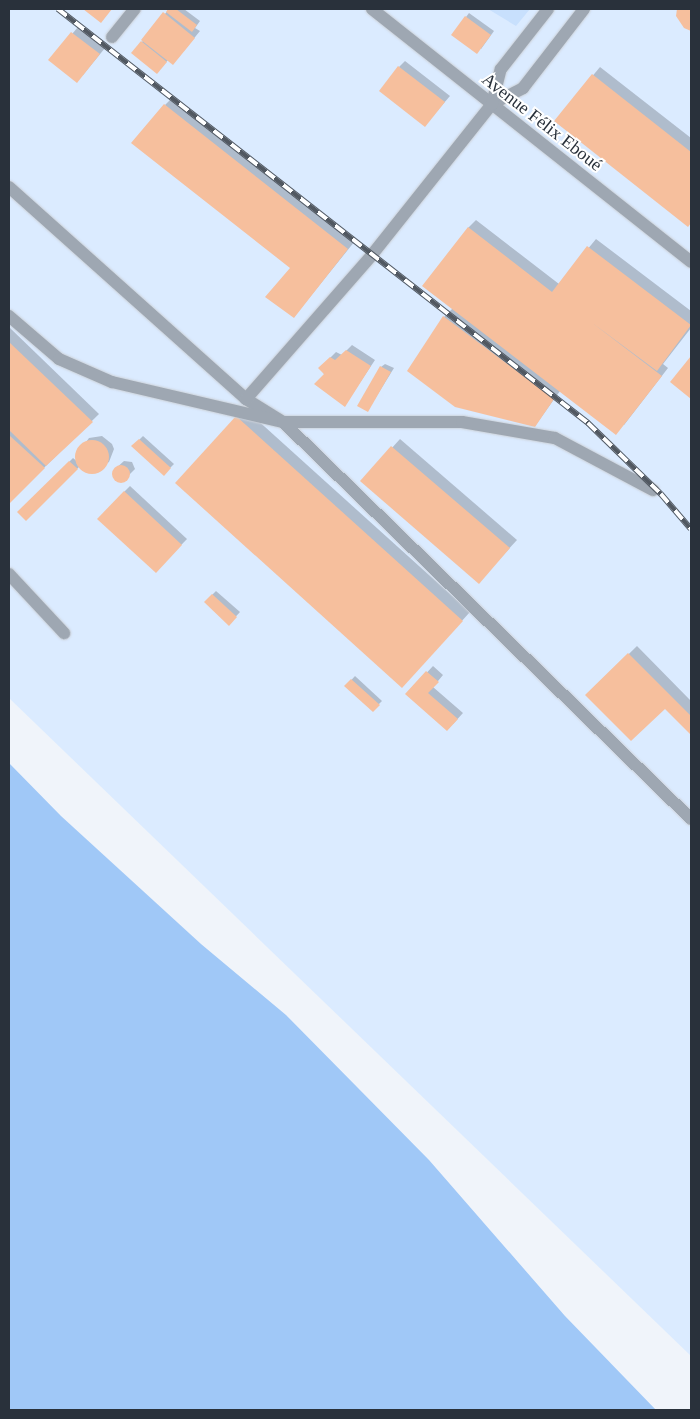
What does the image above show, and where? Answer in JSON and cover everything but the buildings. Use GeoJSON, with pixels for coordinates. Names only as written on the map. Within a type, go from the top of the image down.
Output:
{"type":"FeatureCollection","features":[{"type":"Feature","properties":{"kind":"street"},"geometry":{"type":"LineString","coordinates":[[112,37],[135,9]]}},
{"type":"Feature","properties":{"kind":"street","name":"Avenue Félix Eboué"},"geometry":{"type":"LineString","coordinates":[[372,9],[691,262]]}},
{"type":"Feature","properties":{"kind":"street"},"geometry":{"type":"LineString","coordinates":[[246,399],[371,256],[492,104],[501,69],[548,9]]}},
{"type":"Feature","properties":{"kind":"street"},"geometry":{"type":"LineString","coordinates":[[492,104],[523,88],[584,9]]}},
{"type":"Feature","properties":{"kind":"street"},"geometry":{"type":"LineString","coordinates":[[9,187],[246,399],[283,422],[691,819]]}},
{"type":"Feature","properties":{"kind":"street"},"geometry":{"type":"LineString","coordinates":[[9,316],[59,359],[112,382],[283,422],[462,422],[555,438],[653,490]]}},
{"type":"Feature","properties":{"kind":"street"},"geometry":{"type":"LineString","coordinates":[[9,574],[64,633]]}},
{"type":"Feature","properties":{"kind":"shaded area"},"geometry":{"type":"Polygon","coordinates":[[[9,9],[691,9],[691,1356],[9,698],[9,9]]]}},
{"type":"Feature","properties":{"kind":"shaded area"},"geometry":{"type":"Polygon","coordinates":[[[488,9],[530,9],[516,26],[488,9]]]}},
{"type":"Feature","properties":{"kind":"shaded area"},"geometry":{"type":"Polygon","coordinates":[[[9,763],[61,816],[201,944],[286,1015],[429,1160],[565,1316],[656,1410],[9,1410],[9,763]]]}},
{"type":"Feature","properties":{"kind":"railway"},"geometry":{"type":"LineString","coordinates":[[58,9],[588,423],[661,494],[691,529]]}}]}
